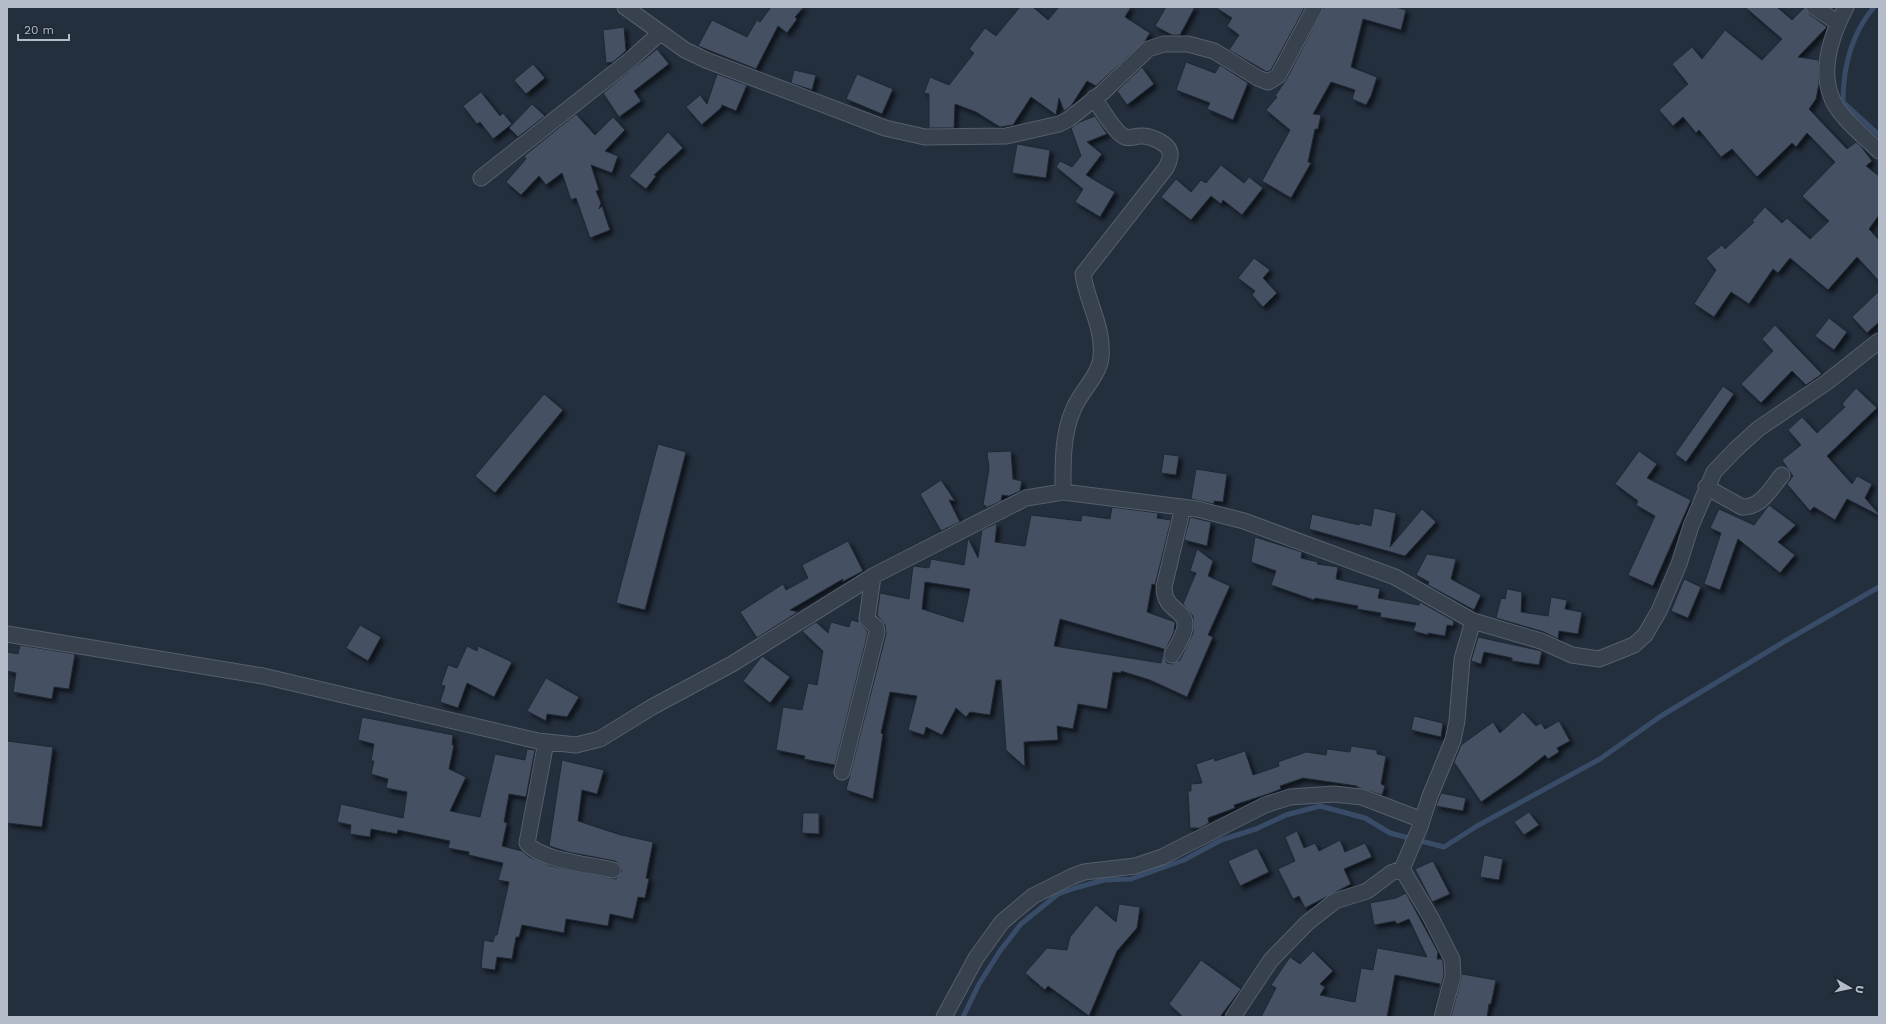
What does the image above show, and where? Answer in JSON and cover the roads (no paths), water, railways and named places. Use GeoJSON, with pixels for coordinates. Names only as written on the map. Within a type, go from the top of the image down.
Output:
{"type":"FeatureCollection","features":[{"type":"Feature","properties":{"kind":"street"},"geometry":{"type":"LineString","coordinates":[[625,7],[685,50],[706,60],[885,128],[925,137],[975,138],[1013,134],[1059,124],[1069,119],[1094,98],[1148,49],[1164,44],[1188,44],[1214,51],[1258,78],[1268,82],[1272,81],[1278,76],[1315,7]]}},
{"type":"Feature","properties":{"kind":"street"},"geometry":{"type":"LineString","coordinates":[[1814,7],[1838,23]]}},
{"type":"Feature","properties":{"kind":"street"},"geometry":{"type":"LineString","coordinates":[[1846,7],[1838,23],[1829,51],[1828,66],[1830,96],[1847,119],[1879,151]]}},
{"type":"Feature","properties":{"kind":"street"},"geometry":{"type":"LineString","coordinates":[[481,178],[630,61],[660,33]]}},
{"type":"Feature","properties":{"kind":"street"},"geometry":{"type":"LineString","coordinates":[[1063,492],[1064,452],[1067,425],[1074,406],[1095,373],[1101,358],[1101,338],[1083,274],[1166,168],[1170,159],[1170,152],[1168,148],[1150,136],[1125,137],[1119,132],[1094,98]]}},
{"type":"Feature","properties":{"kind":"street"},"geometry":{"type":"LineString","coordinates":[[7,634],[263,676],[546,742],[576,745],[600,739],[652,707],[732,664],[873,576],[1026,498],[1063,492],[1197,509],[1244,521],[1395,577],[1473,622],[1541,640],[1572,655],[1599,659],[1634,645],[1646,634],[1659,611],[1679,564],[1691,526],[1706,487],[1714,472],[1758,429],[1827,382],[1879,341]]}},
{"type":"Feature","properties":{"kind":"street"},"geometry":{"type":"LineString","coordinates":[[1706,487],[1738,505],[1748,507],[1755,505],[1782,475]]}},
{"type":"Feature","properties":{"kind":"street"},"geometry":{"type":"LineString","coordinates":[[1172,655],[1183,634],[1186,622],[1182,616],[1167,602],[1164,596],[1164,587],[1183,507]]}},
{"type":"Feature","properties":{"kind":"street"},"geometry":{"type":"LineString","coordinates":[[842,772],[877,632],[876,627],[867,619],[873,576]]}},
{"type":"Feature","properties":{"kind":"street"},"geometry":{"type":"LineString","coordinates":[[1233,1017],[1271,960],[1307,923],[1335,901],[1366,891],[1403,865],[1421,823],[1438,774],[1453,740],[1458,721],[1462,659],[1473,622]]}},
{"type":"Feature","properties":{"kind":"street"},"geometry":{"type":"LineString","coordinates":[[546,742],[527,843],[531,849],[551,856],[613,870]]}},
{"type":"Feature","properties":{"kind":"street"},"geometry":{"type":"LineString","coordinates":[[944,1017],[976,958],[1002,922],[1033,896],[1084,872],[1135,866],[1162,857],[1265,805],[1290,797],[1334,794],[1362,797],[1421,823]]}},
{"type":"Feature","properties":{"kind":"street"},"geometry":{"type":"LineString","coordinates":[[1403,865],[1452,960],[1453,976],[1442,1017]]}},
{"type":"Feature","properties":{"kind":"waterway"},"geometry":{"type":"LineString","coordinates":[[1874,7],[1866,17],[1850,51],[1843,89],[1843,102],[1879,135]]}},
{"type":"Feature","properties":{"kind":"waterway"},"geometry":{"type":"LineString","coordinates":[[963,1017],[979,984],[1000,951],[1021,924],[1058,894],[1104,880],[1131,879],[1184,860],[1221,840],[1256,829],[1286,815],[1320,806],[1365,818],[1390,833],[1444,847],[1477,826],[1600,759],[1661,716],[1787,640],[1879,587]]}}]}
